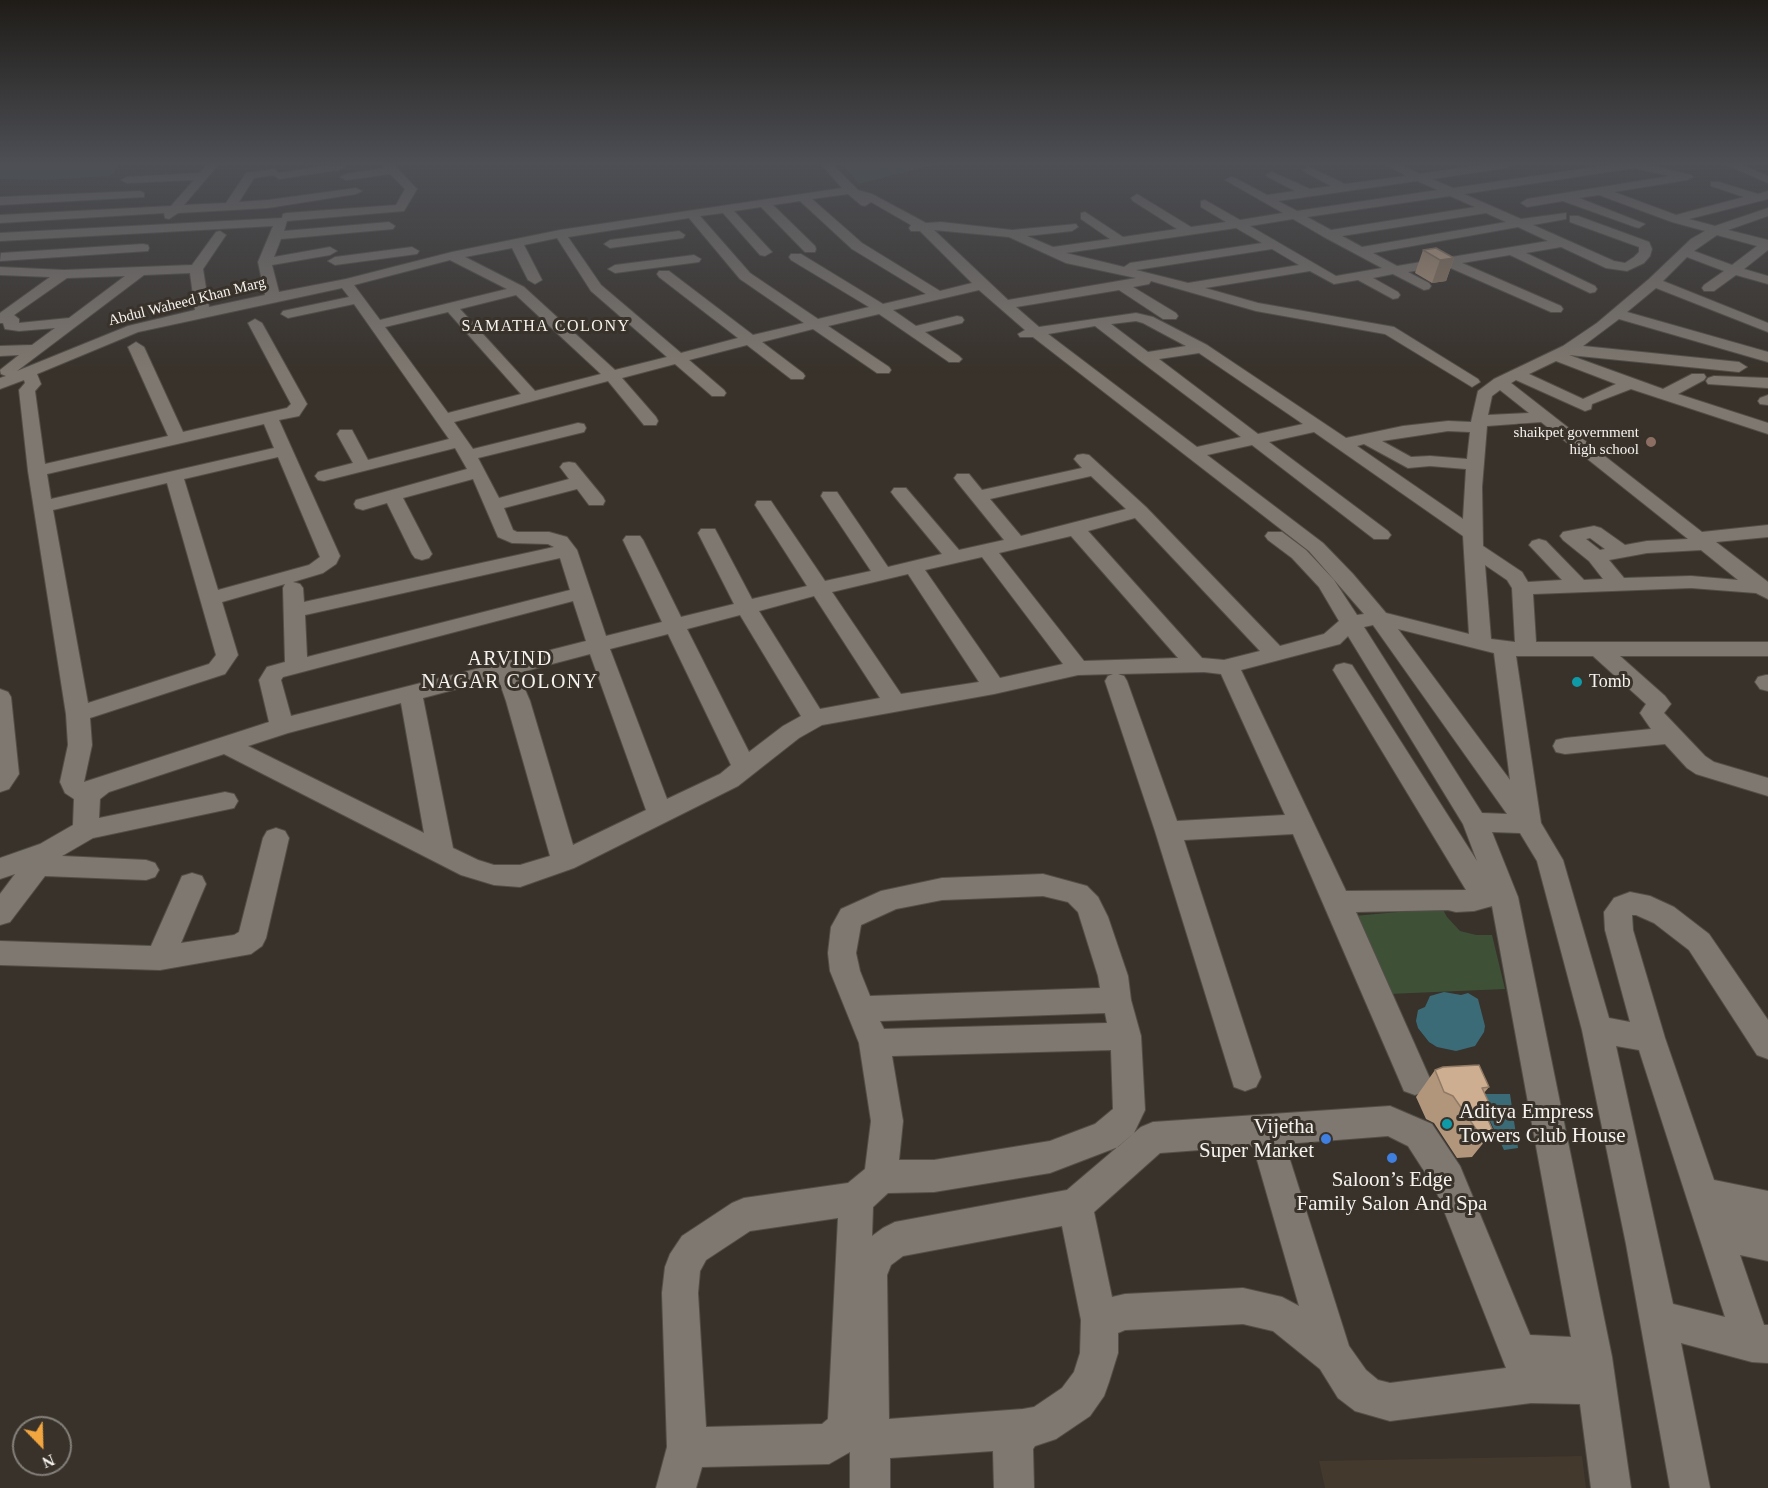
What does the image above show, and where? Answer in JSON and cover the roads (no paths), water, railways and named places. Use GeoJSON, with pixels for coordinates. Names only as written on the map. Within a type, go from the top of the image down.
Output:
{"type":"FeatureCollection","features":[{"type":"Feature","properties":{"kind":"street"},"geometry":{"type":"LineString","coordinates":[[0,237],[50,234]]}},
{"type":"Feature","properties":{"kind":"street"},"geometry":{"type":"LineString","coordinates":[[121,272],[152,234]]}},
{"type":"Feature","properties":{"kind":"street"},"geometry":{"type":"LineString","coordinates":[[203,314],[196,269],[222,234]]}},
{"type":"Feature","properties":{"kind":"street"},"geometry":{"type":"LineString","coordinates":[[273,297],[265,262],[275,236],[291,234]]}},
{"type":"Feature","properties":{"kind":"street"},"geometry":{"type":"LineString","coordinates":[[335,234],[333,256],[357,299],[446,420],[469,456],[501,526],[512,537],[549,538],[560,541],[567,550],[598,645],[660,814]]}},
{"type":"Feature","properties":{"kind":"street","name":"Abdul Waheed Khan Marg"},"geometry":{"type":"LineString","coordinates":[[12,380],[133,329],[349,282],[452,256],[558,234]]}},
{"type":"Feature","properties":{"kind":"street"},"geometry":{"type":"LineString","coordinates":[[560,234],[596,288],[718,393]]}},
{"type":"Feature","properties":{"kind":"street"},"geometry":{"type":"LineString","coordinates":[[639,234],[656,264],[797,376]]}},
{"type":"Feature","properties":{"kind":"street"},"geometry":{"type":"LineString","coordinates":[[709,234],[745,276],[883,370]]}},
{"type":"Feature","properties":{"kind":"street"},"geometry":{"type":"LineString","coordinates":[[749,234],[765,252]]}},
{"type":"Feature","properties":{"kind":"street"},"geometry":{"type":"LineString","coordinates":[[795,234],[810,249]]}},
{"type":"Feature","properties":{"kind":"street"},"geometry":{"type":"LineString","coordinates":[[844,234],[857,246],[936,294]]}},
{"type":"Feature","properties":{"kind":"street"},"geometry":{"type":"LineString","coordinates":[[924,234],[1028,333],[1299,554],[1364,620],[1528,824],[1550,860],[1597,1030],[1658,1318],[1690,1488]]}},
{"type":"Feature","properties":{"kind":"street"},"geometry":{"type":"LineString","coordinates":[[1013,234],[1071,260],[1158,279],[1256,308],[1389,330],[1472,382]]}},
{"type":"Feature","properties":{"kind":"street"},"geometry":{"type":"LineString","coordinates":[[1112,234],[1121,241]]}},
{"type":"Feature","properties":{"kind":"street"},"geometry":{"type":"LineString","coordinates":[[1050,251],[1166,234]]}},
{"type":"Feature","properties":{"kind":"street"},"geometry":{"type":"LineString","coordinates":[[1256,234],[1334,280],[1561,243]]}},
{"type":"Feature","properties":{"kind":"street"},"geometry":{"type":"LineString","coordinates":[[1329,234],[1424,286]]}},
{"type":"Feature","properties":{"kind":"street"},"geometry":{"type":"LineString","coordinates":[[1359,251],[1463,234]]}},
{"type":"Feature","properties":{"kind":"street"},"geometry":{"type":"LineString","coordinates":[[1542,234],[1620,267],[1627,267],[1639,260],[1665,256],[1707,234]]}},
{"type":"Feature","properties":{"kind":"street"},"geometry":{"type":"LineString","coordinates":[[1617,234],[1665,256],[1734,270],[1768,280]]}},
{"type":"Feature","properties":{"kind":"street"},"geometry":{"type":"LineString","coordinates":[[1732,234],[1767,244]]}},
{"type":"Feature","properties":{"kind":"street"},"geometry":{"type":"LineString","coordinates":[[610,244],[679,235]]}},
{"type":"Feature","properties":{"kind":"street"},"geometry":{"type":"LineString","coordinates":[[0,257],[24,236]]}},
{"type":"Feature","properties":{"kind":"street"},"geometry":{"type":"LineString","coordinates":[[516,243],[535,280]]}},
{"type":"Feature","properties":{"kind":"street"},"geometry":{"type":"LineString","coordinates":[[1709,288],[1767,244]]}},
{"type":"Feature","properties":{"kind":"street"},"geometry":{"type":"LineString","coordinates":[[1116,270],[1274,245]]}},
{"type":"Feature","properties":{"kind":"street"},"geometry":{"type":"LineString","coordinates":[[0,257],[143,248]]}},
{"type":"Feature","properties":{"kind":"street"},"geometry":{"type":"LineString","coordinates":[[265,262],[412,251]]}},
{"type":"Feature","properties":{"kind":"street"},"geometry":{"type":"LineString","coordinates":[[1512,251],[1590,289]]}},
{"type":"Feature","properties":{"kind":"street"},"geometry":{"type":"LineString","coordinates":[[615,269],[656,264],[689,254]]}},
{"type":"Feature","properties":{"kind":"street"},"geometry":{"type":"LineString","coordinates":[[452,256],[511,286],[613,377],[650,422]]}},
{"type":"Feature","properties":{"kind":"street"},"geometry":{"type":"LineString","coordinates":[[624,256],[656,264]]}},
{"type":"Feature","properties":{"kind":"street"},"geometry":{"type":"LineString","coordinates":[[1528,824],[1504,647],[1473,541],[1475,465],[1484,394],[1508,378],[1562,352],[1602,326],[1654,282],[1665,256]]}},
{"type":"Feature","properties":{"kind":"street"},"geometry":{"type":"LineString","coordinates":[[796,257],[880,308],[954,359]]}},
{"type":"Feature","properties":{"kind":"street"},"geometry":{"type":"LineString","coordinates":[[1749,257],[1768,262]]}},
{"type":"Feature","properties":{"kind":"street"},"geometry":{"type":"LineString","coordinates":[[1448,262],[1556,309]]}},
{"type":"Feature","properties":{"kind":"street"},"geometry":{"type":"LineString","coordinates":[[1187,287],[1312,267]]}},
{"type":"Feature","properties":{"kind":"street"},"geometry":{"type":"LineString","coordinates":[[0,271],[64,274],[196,269]]}},
{"type":"Feature","properties":{"kind":"street"},"geometry":{"type":"LineString","coordinates":[[87,795],[74,787],[72,782],[80,745],[78,714],[37,471],[12,380],[37,349],[139,272]]}},
{"type":"Feature","properties":{"kind":"street"},"geometry":{"type":"LineString","coordinates":[[64,274],[16,306],[2,319],[12,320],[10,326],[19,327],[72,322]]}},
{"type":"Feature","properties":{"kind":"street"},"geometry":{"type":"LineString","coordinates":[[1360,276],[1393,295]]}},
{"type":"Feature","properties":{"kind":"street"},"geometry":{"type":"LineString","coordinates":[[1004,305],[1158,279]]}},
{"type":"Feature","properties":{"kind":"street"},"geometry":{"type":"LineString","coordinates":[[1654,282],[1768,328]]}},
{"type":"Feature","properties":{"kind":"street"},"geometry":{"type":"LineString","coordinates":[[1121,285],[1171,316],[1148,320]]}},
{"type":"Feature","properties":{"kind":"street"},"geometry":{"type":"LineString","coordinates":[[376,325],[452,308],[511,286]]}},
{"type":"Feature","properties":{"kind":"street"},"geometry":{"type":"LineString","coordinates":[[446,420],[749,340],[976,286],[1004,305],[1028,333],[1193,453],[1316,547],[1346,578],[1364,620],[1475,822],[1489,897],[1596,1371],[1611,1488]]}},
{"type":"Feature","properties":{"kind":"street"},"geometry":{"type":"LineString","coordinates":[[288,314],[357,299]]}},
{"type":"Feature","properties":{"kind":"street"},"geometry":{"type":"LineString","coordinates":[[1631,303],[1768,343]]}},
{"type":"Feature","properties":{"kind":"street"},"geometry":{"type":"LineString","coordinates":[[452,308],[532,397]]}},
{"type":"Feature","properties":{"kind":"street"},"geometry":{"type":"LineString","coordinates":[[1617,314],[1768,357]]}},
{"type":"Feature","properties":{"kind":"street"},"geometry":{"type":"LineString","coordinates":[[1744,318],[1768,314]]}},
{"type":"Feature","properties":{"kind":"street"},"geometry":{"type":"LineString","coordinates":[[1028,333],[1136,317],[1148,320],[1202,348],[1342,444],[1473,541],[1515,576],[1522,588],[1504,647]]}},
{"type":"Feature","properties":{"kind":"street"},"geometry":{"type":"LineString","coordinates":[[913,331],[957,320]]}},
{"type":"Feature","properties":{"kind":"street"},"geometry":{"type":"LineString","coordinates":[[1098,321],[1381,535]]}},
{"type":"Feature","properties":{"kind":"street"},"geometry":{"type":"LineString","coordinates":[[37,471],[293,412],[299,406],[255,323]]}},
{"type":"Feature","properties":{"kind":"street"},"geometry":{"type":"LineString","coordinates":[[1602,326],[1624,332]]}},
{"type":"Feature","properties":{"kind":"street"},"geometry":{"type":"LineString","coordinates":[[1669,345],[1703,355]]}},
{"type":"Feature","properties":{"kind":"street"},"geometry":{"type":"LineString","coordinates":[[136,346],[178,439]]}},
{"type":"Feature","properties":{"kind":"street"},"geometry":{"type":"LineString","coordinates":[[1144,357],[1202,348]]}},
{"type":"Feature","properties":{"kind":"street"},"geometry":{"type":"LineString","coordinates":[[0,351],[37,349]]}},
{"type":"Feature","properties":{"kind":"street"},"geometry":{"type":"LineString","coordinates":[[1562,352],[1739,367]]}},
{"type":"Feature","properties":{"kind":"street"},"geometry":{"type":"LineString","coordinates":[[1562,352],[1630,384],[1768,429]]}},
{"type":"Feature","properties":{"kind":"street"},"geometry":{"type":"LineString","coordinates":[[1665,395],[1692,375],[1719,382],[1768,383]]}},
{"type":"Feature","properties":{"kind":"street"},"geometry":{"type":"LineString","coordinates":[[1508,378],[1588,403],[1630,384]]}},
{"type":"Feature","properties":{"kind":"street"},"geometry":{"type":"LineString","coordinates":[[1508,378],[1545,417],[1767,590]]}},
{"type":"Feature","properties":{"kind":"street"},"geometry":{"type":"LineString","coordinates":[[211,599],[316,569],[329,560],[330,556],[269,417]]}},
{"type":"Feature","properties":{"kind":"street"},"geometry":{"type":"LineString","coordinates":[[1342,444],[1366,438],[1437,428],[1545,417]]}},
{"type":"Feature","properties":{"kind":"street"},"geometry":{"type":"LineString","coordinates":[[1193,453],[1317,426]]}},
{"type":"Feature","properties":{"kind":"street"},"geometry":{"type":"LineString","coordinates":[[324,476],[363,466],[469,456],[578,428]]}},
{"type":"Feature","properties":{"kind":"street"},"geometry":{"type":"LineString","coordinates":[[346,434],[363,466]]}},
{"type":"Feature","properties":{"kind":"street"},"geometry":{"type":"LineString","coordinates":[[1366,438],[1408,463],[1430,461],[1475,465]]}},
{"type":"Feature","properties":{"kind":"street"},"geometry":{"type":"LineString","coordinates":[[43,507],[282,451]]}},
{"type":"Feature","properties":{"kind":"street"},"geometry":{"type":"LineString","coordinates":[[363,504],[393,496],[469,456]]}},
{"type":"Feature","properties":{"kind":"street"},"geometry":{"type":"LineString","coordinates":[[978,496],[1089,464],[1139,511],[1276,655]]}},
{"type":"Feature","properties":{"kind":"street"},"geometry":{"type":"LineString","coordinates":[[569,467],[596,501]]}},
{"type":"Feature","properties":{"kind":"street"},"geometry":{"type":"LineString","coordinates":[[78,714],[217,669],[227,655],[174,476]]}},
{"type":"Feature","properties":{"kind":"street"},"geometry":{"type":"LineString","coordinates":[[963,478],[1016,542]]}},
{"type":"Feature","properties":{"kind":"street"},"geometry":{"type":"LineString","coordinates":[[492,505],[581,482]]}},
{"type":"Feature","properties":{"kind":"street"},"geometry":{"type":"LineString","coordinates":[[900,492],[954,556]]}},
{"type":"Feature","properties":{"kind":"street"},"geometry":{"type":"LineString","coordinates":[[393,496],[422,554]]}},
{"type":"Feature","properties":{"kind":"street"},"geometry":{"type":"LineString","coordinates":[[830,496],[883,574]]}},
{"type":"Feature","properties":{"kind":"street"},"geometry":{"type":"LineString","coordinates":[[764,505],[895,703]]}},
{"type":"Feature","properties":{"kind":"street"},"geometry":{"type":"LineString","coordinates":[[87,795],[100,786],[282,726],[746,607],[1075,529],[1139,511]]}},
{"type":"Feature","properties":{"kind":"street"},"geometry":{"type":"LineString","coordinates":[[1075,529],[1196,665]]}},
{"type":"Feature","properties":{"kind":"street"},"geometry":{"type":"LineString","coordinates":[[1562,568],[1600,561],[1621,552],[1768,531]]}},
{"type":"Feature","properties":{"kind":"street"},"geometry":{"type":"LineString","coordinates":[[1618,584],[1600,561],[1570,536],[1594,532],[1621,552]]}},
{"type":"Feature","properties":{"kind":"street"},"geometry":{"type":"LineString","coordinates":[[708,533],[746,607],[814,719]]}},
{"type":"Feature","properties":{"kind":"street"},"geometry":{"type":"LineString","coordinates":[[633,540],[746,769]]}},
{"type":"Feature","properties":{"kind":"street"},"geometry":{"type":"LineString","coordinates":[[1539,545],[1578,585]]}},
{"type":"Feature","properties":{"kind":"street"},"geometry":{"type":"LineString","coordinates":[[987,549],[1078,668]]}},
{"type":"Feature","properties":{"kind":"street"},"geometry":{"type":"LineString","coordinates":[[294,610],[567,550]]}},
{"type":"Feature","properties":{"kind":"street"},"geometry":{"type":"LineString","coordinates":[[913,567],[994,687]]}},
{"type":"Feature","properties":{"kind":"street"},"geometry":{"type":"LineString","coordinates":[[1522,588],[1691,582],[1767,590]]}},
{"type":"Feature","properties":{"kind":"street"},"geometry":{"type":"LineString","coordinates":[[292,588],[296,665]]}},
{"type":"Feature","properties":{"kind":"street"},"geometry":{"type":"LineString","coordinates":[[282,726],[270,680],[275,672],[581,593]]}},
{"type":"Feature","properties":{"kind":"street"},"geometry":{"type":"LineString","coordinates":[[226,745],[470,868],[494,875],[520,876],[565,861],[729,780],[791,732],[814,719],[834,713],[994,687],[1078,668],[1196,665],[1224,667],[1332,639],[1364,620],[1504,647],[1768,649]]}},
{"type":"Feature","properties":{"kind":"street"},"geometry":{"type":"LineString","coordinates":[[1599,649],[1657,700],[1659,704],[1652,713],[1705,768],[1768,787]]}},
{"type":"Feature","properties":{"kind":"street"},"geometry":{"type":"LineString","coordinates":[[505,668],[518,701],[565,861]]}},
{"type":"Feature","properties":{"kind":"street"},"geometry":{"type":"LineString","coordinates":[[1344,670],[1489,897]]}},
{"type":"Feature","properties":{"kind":"street"},"geometry":{"type":"LineString","coordinates":[[1232,674],[1338,902],[1415,1081]]}},
{"type":"Feature","properties":{"kind":"street"},"geometry":{"type":"LineString","coordinates":[[1116,681],[1168,831],[1245,1077]]}},
{"type":"Feature","properties":{"kind":"street"},"geometry":{"type":"LineString","coordinates":[[410,692],[441,853]]}},
{"type":"Feature","properties":{"kind":"street"},"geometry":{"type":"LineString","coordinates":[[0,697],[7,774],[0,783]]}},
{"type":"Feature","properties":{"kind":"street"},"geometry":{"type":"LineString","coordinates":[[1564,746],[1671,735]]}},
{"type":"Feature","properties":{"kind":"street"},"geometry":{"type":"LineString","coordinates":[[86,830],[87,795]]}},
{"type":"Feature","properties":{"kind":"street"},"geometry":{"type":"LineString","coordinates":[[0,869],[43,858],[86,830],[225,801]]}},
{"type":"Feature","properties":{"kind":"street"},"geometry":{"type":"LineString","coordinates":[[1475,822],[1528,824]]}},
{"type":"Feature","properties":{"kind":"street"},"geometry":{"type":"LineString","coordinates":[[1168,831],[1302,824]]}},
{"type":"Feature","properties":{"kind":"street"},"geometry":{"type":"LineString","coordinates":[[0,954],[160,958],[241,946],[248,942],[254,932],[276,838]]}},
{"type":"Feature","properties":{"kind":"street"},"geometry":{"type":"LineString","coordinates":[[43,858],[146,870]]}},
{"type":"Feature","properties":{"kind":"street"},"geometry":{"type":"LineString","coordinates":[[0,914],[43,858]]}},
{"type":"Feature","properties":{"kind":"street"},"geometry":{"type":"LineString","coordinates":[[160,958],[192,884]]}},
{"type":"Feature","properties":{"kind":"street"},"geometry":{"type":"LineString","coordinates":[[676,1488],[687,1447],[680,1293],[683,1267],[694,1248],[744,1215],[868,1188],[1050,1156],[1107,1136],[1123,1122],[1129,1110],[1126,1036],[1116,1000],[1113,976],[1088,905],[1077,894],[1061,888],[1020,884],[942,889],[891,899],[851,917],[845,927],[842,953],[845,971],[873,1043],[887,1121],[868,1188],[849,1416],[844,1432],[829,1444],[687,1447]]}},
{"type":"Feature","properties":{"kind":"street"},"geometry":{"type":"LineString","coordinates":[[1338,902],[1467,900],[1489,897]]}},
{"type":"Feature","properties":{"kind":"street"},"geometry":{"type":"LineString","coordinates":[[1760,1343],[1643,1037],[1619,930],[1618,912],[1630,903],[1640,904],[1664,915],[1699,942],[1768,1045]]}},
{"type":"Feature","properties":{"kind":"street"},"geometry":{"type":"LineString","coordinates":[[861,1009],[1116,1000]]}},
{"type":"Feature","properties":{"kind":"street"},"geometry":{"type":"LineString","coordinates":[[1597,1030],[1643,1037]]}},
{"type":"Feature","properties":{"kind":"street"},"geometry":{"type":"LineString","coordinates":[[873,1043],[1126,1036]]}},
{"type":"Feature","properties":{"kind":"street"},"geometry":{"type":"LineString","coordinates":[[870,1488],[869,1274],[879,1253],[895,1240],[1076,1206],[1154,1138],[1390,1121],[1420,1135],[1448,1178],[1525,1369]]}},
{"type":"Feature","properties":{"kind":"street"},"geometry":{"type":"LineString","coordinates":[[1265,1131],[1333,1356],[1352,1384],[1370,1397],[1390,1402],[1525,1369],[1596,1371]]}},
{"type":"Feature","properties":{"kind":"street"},"geometry":{"type":"LineString","coordinates":[[1703,1194],[1768,1208]]}},
{"type":"Feature","properties":{"kind":"street"},"geometry":{"type":"LineString","coordinates":[[871,1440],[1023,1429],[1042,1425],[1076,1402],[1090,1382],[1099,1353],[1099,1320],[1076,1206]]}},
{"type":"Feature","properties":{"kind":"street"},"geometry":{"type":"LineString","coordinates":[[1717,1233],[1768,1243]]}},
{"type":"Feature","properties":{"kind":"street"},"geometry":{"type":"LineString","coordinates":[[1099,1320],[1125,1312],[1243,1306],[1282,1316],[1333,1356]]}},
{"type":"Feature","properties":{"kind":"street"},"geometry":{"type":"LineString","coordinates":[[1658,1318],[1760,1343]]}},
{"type":"Feature","properties":{"kind":"street"},"geometry":{"type":"LineString","coordinates":[[1014,1488],[1013,1445],[1023,1429]]}},
{"type":"Feature","properties":{"kind":"water"},"geometry":{"type":"Polygon","coordinates":[[[1444,992],[1461,995],[1468,993],[1478,999],[1485,1026],[1475,1046],[1456,1051],[1437,1047],[1429,1042],[1418,1028],[1416,1021],[1418,1010],[1425,1007],[1430,996],[1444,992]]]}},
{"type":"Feature","properties":{"kind":"water"},"geometry":{"type":"Polygon","coordinates":[[[1477,1094],[1510,1094],[1518,1148],[1504,1150],[1477,1094]]]}},
{"type":"Feature","properties":{"kind":"place","name":"shaikpet government high school"},"geometry":{"type":"Point","coordinates":[1651,442]}},
{"type":"Feature","properties":{"kind":"place","name":"Tomb"},"geometry":{"type":"Point","coordinates":[1577,682]}},
{"type":"Feature","properties":{"kind":"place","name":"Aditya Empress Towers Club House"},"geometry":{"type":"Point","coordinates":[1447,1124]}},
{"type":"Feature","properties":{"kind":"place","name":"Vijetha Super Market"},"geometry":{"type":"Point","coordinates":[1326,1139]}},
{"type":"Feature","properties":{"kind":"place","name":"Saloon’s Edge Family Salon And Spa"},"geometry":{"type":"Point","coordinates":[1392,1158]}},
{"type":"Feature","properties":{"kind":"district","name":"SAMATHA COLONY"},"geometry":{"type":"Point","coordinates":[546,327]}},
{"type":"Feature","properties":{"kind":"district","name":"ARVIND NAGAR COLONY"},"geometry":{"type":"Point","coordinates":[510,672]}}]}
